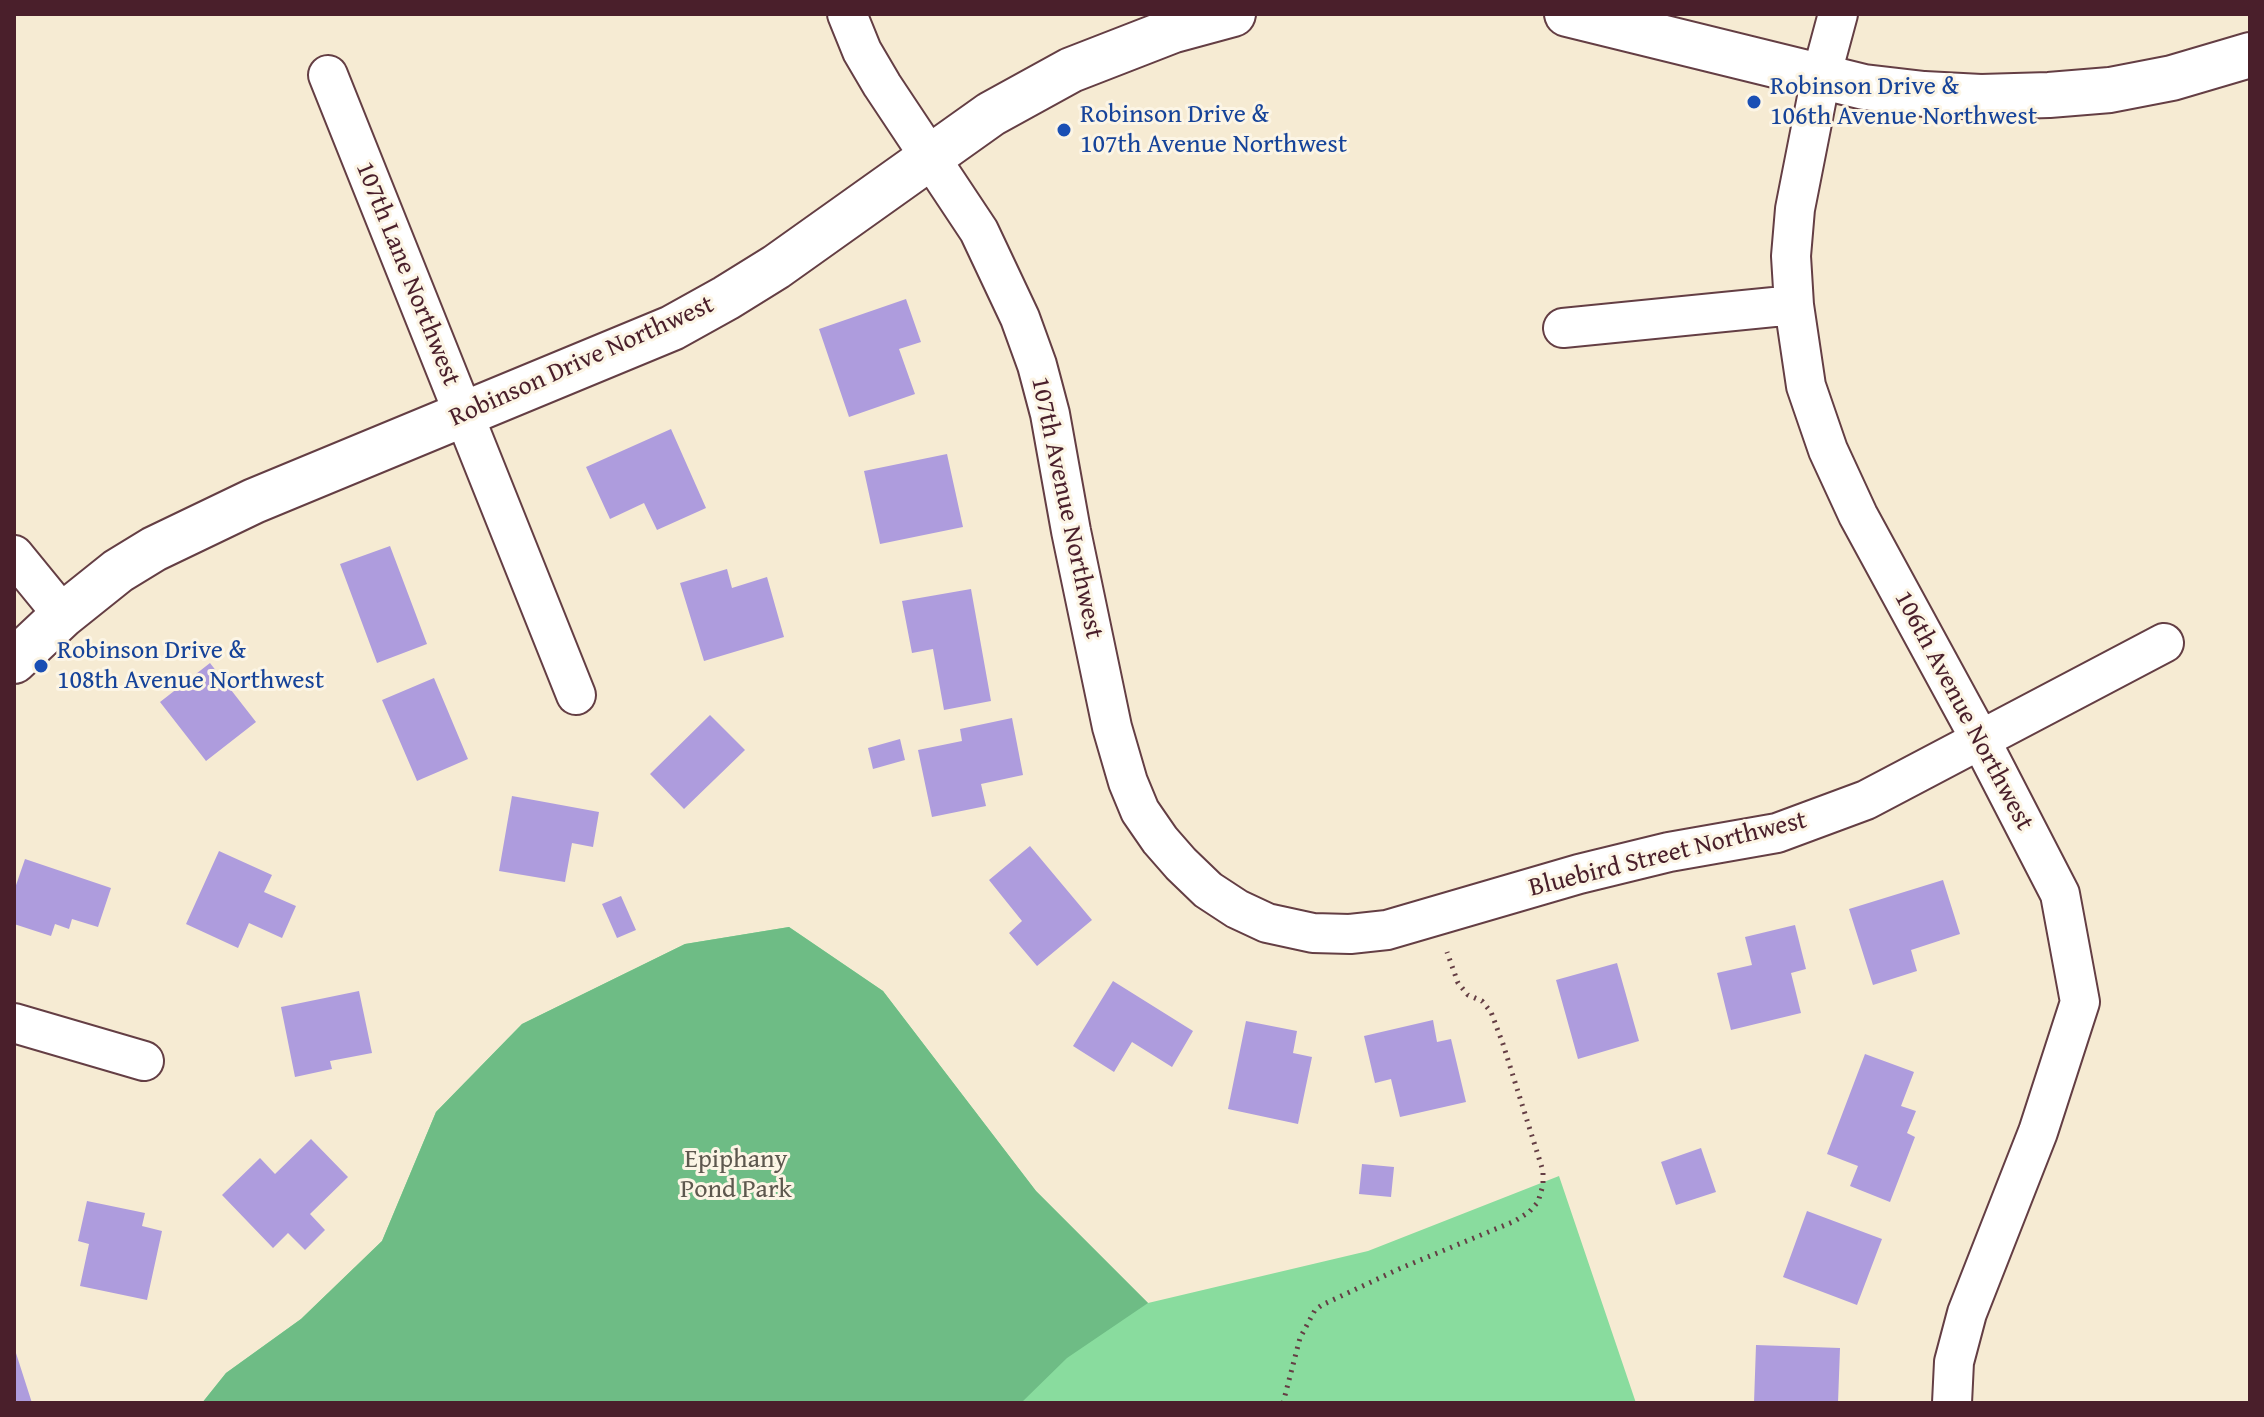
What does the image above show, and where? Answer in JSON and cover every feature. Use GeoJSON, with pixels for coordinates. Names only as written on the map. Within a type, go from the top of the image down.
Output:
{"type":"FeatureCollection","features":[{"type":"Feature","properties":{"kind":"street","name":"107th Avenue Northwest"},"geometry":{"type":"LineString","coordinates":[[847,14],[862,51],[896,107],[979,231],[1006,286],[1037,365],[1050,414],[1112,727],[1140,811],[1167,848],[1208,890],[1237,909]]}},
{"type":"Feature","properties":{"kind":"street","name":"Robinson Drive Northwest"},"geometry":{"type":"LineString","coordinates":[[14,661],[63,615],[118,571],[154,549],[205,523],[672,328],[776,267],[991,114],[1071,70],[1174,30],[1233,14]]}},
{"type":"Feature","properties":{"kind":"street"},"geometry":{"type":"LineString","coordinates":[[1567,14],[1864,87],[1924,94],[1981,97],[2110,90],[2172,78],[2250,55]]}},
{"type":"Feature","properties":{"kind":"street","name":"106th Avenue Northwest"},"geometry":{"type":"LineString","coordinates":[[1838,14],[1821,77],[1795,209],[1791,256],[1794,305],[1806,386],[1828,450],[1858,515],[2060,894],[2080,1002],[2038,1132],[1967,1313],[1954,1362],[1952,1403]]}},
{"type":"Feature","properties":{"kind":"street","name":"107th Lane Northwest"},"geometry":{"type":"LineString","coordinates":[[328,75],[576,695]]}},
{"type":"Feature","properties":{"kind":"street"},"geometry":{"type":"LineString","coordinates":[[1563,328],[1794,305]]}},
{"type":"Feature","properties":{"kind":"street"},"geometry":{"type":"LineString","coordinates":[[14,555],[63,615]]}},
{"type":"Feature","properties":{"kind":"street","name":"Bluebird Street Northwest"},"geometry":{"type":"LineString","coordinates":[[1237,909],[1267,923],[1313,933],[1350,934],[1387,930],[1579,874],[1654,856],[1777,833],[1866,800],[2164,643]]}},
{"type":"Feature","properties":{"kind":"street"},"geometry":{"type":"LineString","coordinates":[[14,1023],[144,1061]]}},
{"type":"Feature","properties":{"kind":"path"},"geometry":{"type":"LineString","coordinates":[[1283,1403],[1295,1350],[1315,1310],[1331,1299],[1515,1221],[1538,1202],[1543,1171],[1491,1012],[1482,1001],[1468,995],[1458,983],[1437,916]]}},
{"type":"Feature","properties":{"kind":"green space","name":"Epiphany Pond Park"},"geometry":{"type":"Polygon","coordinates":[[[789,927],[883,991],[1036,1191],[1148,1303],[1368,1251],[1559,1176],[1636,1403],[202,1403],[226,1373],[301,1319],[382,1241],[436,1112],[522,1024],[685,944],[789,927]]]}},
{"type":"Feature","properties":{"kind":"green space","name":"Epiphany Pond Park"},"geometry":{"type":"Polygon","coordinates":[[[789,927],[883,991],[1036,1191],[1148,1303],[1067,1358],[1021,1403],[202,1403],[226,1373],[301,1319],[382,1241],[436,1112],[522,1024],[685,944],[789,927]]]}},
{"type":"Feature","properties":{"kind":"building"},"geometry":{"type":"Polygon","coordinates":[[[906,299],[921,342],[899,349],[915,394],[849,417],[819,329],[906,299]]]}},
{"type":"Feature","properties":{"kind":"building"},"geometry":{"type":"Polygon","coordinates":[[[671,429],[706,508],[657,530],[644,503],[610,519],[586,467],[671,429]]]}},
{"type":"Feature","properties":{"kind":"building"},"geometry":{"type":"Polygon","coordinates":[[[947,454],[963,527],[880,544],[864,471],[947,454]]]}},
{"type":"Feature","properties":{"kind":"building"},"geometry":{"type":"Polygon","coordinates":[[[390,546],[427,644],[377,663],[340,564],[390,546]]]}},
{"type":"Feature","properties":{"kind":"building"},"geometry":{"type":"Polygon","coordinates":[[[727,569],[732,588],[767,577],[784,637],[704,661],[680,583],[727,569]]]}},
{"type":"Feature","properties":{"kind":"building"},"geometry":{"type":"Polygon","coordinates":[[[971,589],[991,701],[944,710],[933,649],[912,653],[902,601],[971,589]]]}},
{"type":"Feature","properties":{"kind":"building"},"geometry":{"type":"Polygon","coordinates":[[[210,663],[256,722],[206,761],[160,702],[210,663]]]}},
{"type":"Feature","properties":{"kind":"building"},"geometry":{"type":"Polygon","coordinates":[[[434,678],[468,759],[417,781],[382,700],[434,678]]]}},
{"type":"Feature","properties":{"kind":"building"},"geometry":{"type":"Polygon","coordinates":[[[710,715],[745,750],[684,809],[650,774],[710,715]]]}},
{"type":"Feature","properties":{"kind":"building"},"geometry":{"type":"Polygon","coordinates":[[[1012,718],[1023,775],[981,784],[986,806],[932,817],[918,750],[962,741],[960,729],[1012,718]]]}},
{"type":"Feature","properties":{"kind":"building"},"geometry":{"type":"Polygon","coordinates":[[[900,739],[905,760],[873,769],[868,748],[900,739]]]}},
{"type":"Feature","properties":{"kind":"building"},"geometry":{"type":"Polygon","coordinates":[[[512,796],[599,812],[593,847],[572,843],[565,882],[499,871],[512,796]]]}},
{"type":"Feature","properties":{"kind":"building"},"geometry":{"type":"Polygon","coordinates":[[[1030,846],[1092,920],[1037,966],[1009,933],[1022,921],[989,880],[1030,846]]]}},
{"type":"Feature","properties":{"kind":"building"},"geometry":{"type":"Polygon","coordinates":[[[219,851],[272,875],[264,892],[296,906],[282,938],[249,923],[238,948],[186,924],[219,851]]]}},
{"type":"Feature","properties":{"kind":"building"},"geometry":{"type":"Polygon","coordinates":[[[25,859],[111,888],[98,927],[72,919],[69,929],[55,924],[51,936],[14,924],[14,891],[25,859]]]}},
{"type":"Feature","properties":{"kind":"building"},"geometry":{"type":"Polygon","coordinates":[[[1943,880],[1960,934],[1911,950],[1917,971],[1873,985],[1849,909],[1943,880]]]}},
{"type":"Feature","properties":{"kind":"building"},"geometry":{"type":"Polygon","coordinates":[[[621,896],[636,930],[617,938],[602,904],[621,896]]]}},
{"type":"Feature","properties":{"kind":"building"},"geometry":{"type":"Polygon","coordinates":[[[1795,925],[1806,969],[1791,973],[1801,1013],[1731,1030],[1717,973],[1752,965],[1745,937],[1795,925]]]}},
{"type":"Feature","properties":{"kind":"building"},"geometry":{"type":"Polygon","coordinates":[[[1617,963],[1639,1041],[1578,1059],[1556,980],[1617,963]]]}},
{"type":"Feature","properties":{"kind":"building"},"geometry":{"type":"Polygon","coordinates":[[[1113,981],[1193,1031],[1172,1067],[1132,1042],[1114,1072],[1073,1046],[1113,981]]]}},
{"type":"Feature","properties":{"kind":"building"},"geometry":{"type":"Polygon","coordinates":[[[359,991],[372,1053],[330,1061],[332,1069],[295,1077],[281,1007],[359,991]]]}},
{"type":"Feature","properties":{"kind":"building"},"geometry":{"type":"Polygon","coordinates":[[[1433,1020],[1437,1042],[1451,1039],[1466,1102],[1400,1117],[1391,1079],[1375,1083],[1364,1036],[1433,1020]]]}},
{"type":"Feature","properties":{"kind":"building"},"geometry":{"type":"Polygon","coordinates":[[[1246,1021],[1297,1031],[1293,1053],[1312,1057],[1298,1124],[1228,1109],[1246,1021]]]}},
{"type":"Feature","properties":{"kind":"building"},"geometry":{"type":"Polygon","coordinates":[[[1865,1054],[1914,1072],[1901,1106],[1916,1111],[1907,1133],[1915,1137],[1890,1202],[1850,1186],[1858,1166],[1827,1154],[1865,1054]]]}},
{"type":"Feature","properties":{"kind":"building"},"geometry":{"type":"Polygon","coordinates":[[[311,1139],[348,1177],[310,1214],[325,1230],[305,1250],[288,1233],[273,1248],[222,1195],[260,1158],[275,1174],[311,1139]]]}},
{"type":"Feature","properties":{"kind":"building"},"geometry":{"type":"Polygon","coordinates":[[[1701,1148],[1716,1192],[1676,1205],[1661,1162],[1701,1148]]]}},
{"type":"Feature","properties":{"kind":"building"},"geometry":{"type":"Polygon","coordinates":[[[1362,1164],[1394,1167],[1391,1197],[1359,1194],[1362,1164]]]}},
{"type":"Feature","properties":{"kind":"building"},"geometry":{"type":"Polygon","coordinates":[[[87,1201],[145,1213],[142,1226],[162,1231],[147,1300],[80,1286],[89,1244],[78,1241],[87,1201]]]}},
{"type":"Feature","properties":{"kind":"building"},"geometry":{"type":"Polygon","coordinates":[[[1807,1211],[1882,1239],[1857,1305],[1783,1277],[1807,1211]]]}},
{"type":"Feature","properties":{"kind":"building"},"geometry":{"type":"Polygon","coordinates":[[[1756,1345],[1840,1348],[1838,1403],[1754,1403],[1756,1345]]]}},
{"type":"Feature","properties":{"kind":"building"},"geometry":{"type":"Polygon","coordinates":[[[15,1350],[32,1403],[14,1403],[15,1350]]]}},
{"type":"Feature","properties":{"kind":"place","name":"Robinson Drive & 106th Avenue Northwest"},"geometry":{"type":"Point","coordinates":[1754,102]}},
{"type":"Feature","properties":{"kind":"place","name":"Robinson Drive & 107th Avenue Northwest"},"geometry":{"type":"Point","coordinates":[1064,130]}},
{"type":"Feature","properties":{"kind":"place","name":"Robinson Drive & 108th Avenue Northwest"},"geometry":{"type":"Point","coordinates":[41,666]}}]}
